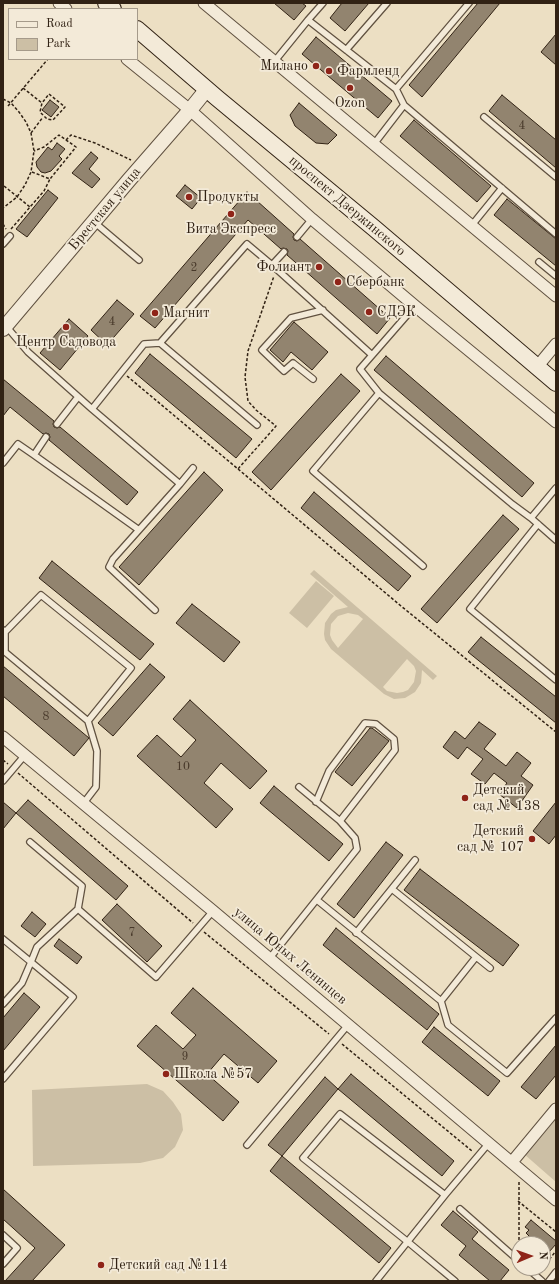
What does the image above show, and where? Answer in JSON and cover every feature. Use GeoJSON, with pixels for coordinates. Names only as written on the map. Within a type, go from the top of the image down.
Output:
{"type":"FeatureCollection","features":[{"type":"Feature","properties":{"kind":"main road","name":"проспект Дзержинского"},"geometry":{"type":"LineString","coordinates":[[138,31],[374,228],[537,366],[556,384]]}},
{"type":"Feature","properties":{"kind":"street"},"geometry":{"type":"LineString","coordinates":[[204,3],[556,296]]}},
{"type":"Feature","properties":{"kind":"street"},"geometry":{"type":"LineString","coordinates":[[128,60],[190,110],[312,219],[556,422]]}},
{"type":"Feature","properties":{"kind":"street","name":"Брестская улица"},"geometry":{"type":"LineString","coordinates":[[4,326],[190,110],[206,89]]}},
{"type":"Feature","properties":{"kind":"street"},"geometry":{"type":"LineString","coordinates":[[537,366],[556,344]]}},
{"type":"Feature","properties":{"kind":"street","name":"улица Юных Ленинцев"},"geometry":{"type":"LineString","coordinates":[[3,737],[213,911],[556,1200]]}},
{"type":"Feature","properties":{"kind":"street"},"geometry":{"type":"LineString","coordinates":[[515,1165],[556,1109]]}},
{"type":"Feature","properties":{"kind":"lane"},"geometry":{"type":"LineString","coordinates":[[274,62],[323,3]]}},
{"type":"Feature","properties":{"kind":"lane"},"geometry":{"type":"LineString","coordinates":[[346,50],[387,3]]}},
{"type":"Feature","properties":{"kind":"lane"},"geometry":{"type":"LineString","coordinates":[[396,89],[469,3]]}},
{"type":"Feature","properties":{"kind":"lane"},"geometry":{"type":"LineString","coordinates":[[308,20],[396,89],[404,105],[556,234]]}},
{"type":"Feature","properties":{"kind":"lane"},"geometry":{"type":"LineString","coordinates":[[374,144],[404,105]]}},
{"type":"Feature","properties":{"kind":"lane"},"geometry":{"type":"LineString","coordinates":[[484,117],[556,177]]}},
{"type":"Feature","properties":{"kind":"lane"},"geometry":{"type":"LineString","coordinates":[[472,225],[502,188]]}},
{"type":"Feature","properties":{"kind":"lane"},"geometry":{"type":"LineString","coordinates":[[297,236],[312,219]]}},
{"type":"Feature","properties":{"kind":"lane"},"geometry":{"type":"LineString","coordinates":[[94,222],[138,260]]}},
{"type":"Feature","properties":{"kind":"lane"},"geometry":{"type":"LineString","coordinates":[[3,244],[9,234]]}},
{"type":"Feature","properties":{"kind":"lane"},"geometry":{"type":"LineString","coordinates":[[92,409],[144,344],[160,342],[247,244],[372,355]]}},
{"type":"Feature","properties":{"kind":"lane"},"geometry":{"type":"LineString","coordinates":[[272,265],[284,252]]}},
{"type":"Feature","properties":{"kind":"lane"},"geometry":{"type":"LineString","coordinates":[[539,262],[556,276]]}},
{"type":"Feature","properties":{"kind":"lane"},"geometry":{"type":"LineString","coordinates":[[415,306],[360,368],[379,393],[556,540]]}},
{"type":"Feature","properties":{"kind":"lane"},"geometry":{"type":"LineString","coordinates":[[313,379],[293,363],[284,371],[262,350],[291,318],[323,310]]}},
{"type":"Feature","properties":{"kind":"lane"},"geometry":{"type":"LineString","coordinates":[[4,326],[28,352],[78,397],[180,484]]}},
{"type":"Feature","properties":{"kind":"lane"},"geometry":{"type":"LineString","coordinates":[[160,342],[257,426]]}},
{"type":"Feature","properties":{"kind":"lane"},"geometry":{"type":"LineString","coordinates":[[379,393],[313,471],[423,566]]}},
{"type":"Feature","properties":{"kind":"lane"},"geometry":{"type":"LineString","coordinates":[[57,424],[78,397]]}},
{"type":"Feature","properties":{"kind":"lane"},"geometry":{"type":"LineString","coordinates":[[34,455],[46,437]]}},
{"type":"Feature","properties":{"kind":"lane"},"geometry":{"type":"LineString","coordinates":[[3,463],[18,444],[139,530]]}},
{"type":"Feature","properties":{"kind":"lane"},"geometry":{"type":"LineString","coordinates":[[156,610],[109,567],[113,559],[194,468]]}},
{"type":"Feature","properties":{"kind":"lane"},"geometry":{"type":"LineString","coordinates":[[531,518],[556,488]]}},
{"type":"Feature","properties":{"kind":"lane"},"geometry":{"type":"LineString","coordinates":[[538,524],[470,609],[556,680]]}},
{"type":"Feature","properties":{"kind":"lane"},"geometry":{"type":"LineString","coordinates":[[83,804],[96,787],[97,751],[88,721],[4,652],[4,631],[41,595],[131,668],[88,721]]}},
{"type":"Feature","properties":{"kind":"lane"},"geometry":{"type":"LineString","coordinates":[[316,802],[329,771],[366,723],[376,724],[394,739],[395,750],[340,821]]}},
{"type":"Feature","properties":{"kind":"lane"},"geometry":{"type":"LineString","coordinates":[[3,781],[25,755]]}},
{"type":"Feature","properties":{"kind":"lane"},"geometry":{"type":"LineString","coordinates":[[269,959],[357,850],[355,838],[340,821],[299,787]]}},
{"type":"Feature","properties":{"kind":"lane"},"geometry":{"type":"LineString","coordinates":[[3,1004],[22,983],[36,947],[78,909],[82,886],[30,842]]}},
{"type":"Feature","properties":{"kind":"lane"},"geometry":{"type":"LineString","coordinates":[[356,933],[415,860]]}},
{"type":"Feature","properties":{"kind":"lane"},"geometry":{"type":"LineString","coordinates":[[392,889],[490,968]]}},
{"type":"Feature","properties":{"kind":"lane"},"geometry":{"type":"LineString","coordinates":[[317,900],[441,1001],[448,1025],[507,1073],[556,1018]]}},
{"type":"Feature","properties":{"kind":"lane"},"geometry":{"type":"LineString","coordinates":[[78,909],[156,977],[213,911]]}},
{"type":"Feature","properties":{"kind":"lane"},"geometry":{"type":"LineString","coordinates":[[3,940],[73,997],[3,1079]]}},
{"type":"Feature","properties":{"kind":"lane"},"geometry":{"type":"LineString","coordinates":[[441,1001],[476,957]]}},
{"type":"Feature","properties":{"kind":"lane"},"geometry":{"type":"LineString","coordinates":[[247,1145],[348,1025]]}},
{"type":"Feature","properties":{"kind":"lane"},"geometry":{"type":"LineString","coordinates":[[445,1195],[340,1114],[303,1158],[455,1281]]}},
{"type":"Feature","properties":{"kind":"lane"},"geometry":{"type":"LineString","coordinates":[[376,1281],[489,1143]]}},
{"type":"Feature","properties":{"kind":"lane"},"geometry":{"type":"LineString","coordinates":[[460,1209],[511,1254]]}},
{"type":"Feature","properties":{"kind":"lane"},"geometry":{"type":"LineString","coordinates":[[3,1235],[17,1248],[3,1264]]}},
{"type":"Feature","properties":{"kind":"lane"},"geometry":{"type":"LineString","coordinates":[[549,1281],[556,1272]]}},
{"type":"Feature","properties":{"kind":"path"},"geometry":{"type":"LineString","coordinates":[[8,106],[47,60]]}},
{"type":"Feature","properties":{"kind":"path"},"geometry":{"type":"LineString","coordinates":[[23,88],[42,103]]}},
{"type":"Feature","properties":{"kind":"path"},"geometry":{"type":"LineString","coordinates":[[49,94],[65,107],[53,120],[47,120],[40,112],[42,103],[49,94]]}},
{"type":"Feature","properties":{"kind":"path"},"geometry":{"type":"LineString","coordinates":[[3,99],[10,103],[22,117],[31,134],[34,151],[31,172],[25,186],[17,197],[3,208]]}},
{"type":"Feature","properties":{"kind":"path"},"geometry":{"type":"LineString","coordinates":[[31,134],[44,117]]}},
{"type":"Feature","properties":{"kind":"path"},"geometry":{"type":"LineString","coordinates":[[9,234],[44,191],[50,179],[76,147],[59,134],[44,147],[34,151]]}},
{"type":"Feature","properties":{"kind":"path"},"geometry":{"type":"LineString","coordinates":[[66,140],[71,135],[121,154],[134,162]]}},
{"type":"Feature","properties":{"kind":"path"},"geometry":{"type":"LineString","coordinates":[[31,172],[50,179]]}},
{"type":"Feature","properties":{"kind":"path"},"geometry":{"type":"LineString","coordinates":[[4,186],[30,207]]}},
{"type":"Feature","properties":{"kind":"path"},"geometry":{"type":"LineString","coordinates":[[238,469],[401,606],[556,732]]}},
{"type":"Feature","properties":{"kind":"path"},"geometry":{"type":"LineString","coordinates":[[3,760],[199,928],[478,1156]]}},
{"type":"Feature","properties":{"kind":"path"},"geometry":{"type":"LineString","coordinates":[[515,1165],[519,1236]]}},
{"type":"Feature","properties":{"kind":"path"},"geometry":{"type":"LineString","coordinates":[[518,1201],[556,1232]]}},
{"type":"Feature","properties":{"kind":"green space"},"geometry":{"type":"Polygon","coordinates":[[[314,570],[437,676],[433,680],[422,670],[421,683],[415,692],[405,698],[394,699],[384,694],[331,649],[325,640],[325,623],[331,614],[336,610],[348,607],[310,574],[314,570]],[[348,613],[338,616],[331,624],[330,635],[338,648],[363,619],[358,615],[348,613]],[[407,659],[383,687],[387,691],[397,693],[403,692],[408,690],[414,682],[416,671],[414,666],[407,659]]]}},
{"type":"Feature","properties":{"kind":"green space"},"geometry":{"type":"Polygon","coordinates":[[[316,581],[334,596],[307,628],[289,613],[316,581]]]}},
{"type":"Feature","properties":{"kind":"green space"},"geometry":{"type":"Polygon","coordinates":[[[147,1084],[163,1091],[181,1114],[183,1130],[175,1147],[163,1158],[140,1163],[33,1166],[32,1090],[147,1084]]]}},
{"type":"Feature","properties":{"kind":"green space"},"geometry":{"type":"Polygon","coordinates":[[[556,1116],[556,1182],[524,1154],[556,1116]]]}},
{"type":"Feature","properties":{"kind":"building"},"geometry":{"type":"Polygon","coordinates":[[[274,3],[302,3],[306,6],[294,20],[274,3]]]}},
{"type":"Feature","properties":{"kind":"building"},"geometry":{"type":"Polygon","coordinates":[[[342,3],[369,3],[345,31],[330,18],[342,3]]]}},
{"type":"Feature","properties":{"kind":"building"},"geometry":{"type":"Polygon","coordinates":[[[478,3],[500,3],[422,97],[409,85],[478,3]]]}},
{"type":"Feature","properties":{"kind":"building"},"geometry":{"type":"Polygon","coordinates":[[[556,34],[556,65],[541,52],[556,34]]]}},
{"type":"Feature","properties":{"kind":"building"},"geometry":{"type":"Polygon","coordinates":[[[316,37],[392,101],[378,118],[302,54],[316,37]]]}},
{"type":"Feature","properties":{"kind":"building"},"geometry":{"type":"Polygon","coordinates":[[[502,95],[556,140],[556,168],[489,111],[502,95]]]}},
{"type":"Feature","properties":{"kind":"building"},"geometry":{"type":"Polygon","coordinates":[[[50,100],[59,107],[51,117],[42,110],[50,100]]]}},
{"type":"Feature","properties":{"kind":"building"},"geometry":{"type":"Polygon","coordinates":[[[299,103],[337,135],[328,144],[316,143],[295,126],[290,115],[299,103]]]}},
{"type":"Feature","properties":{"kind":"building"},"geometry":{"type":"Polygon","coordinates":[[[414,120],[491,186],[477,202],[400,136],[414,120]]]}},
{"type":"Feature","properties":{"kind":"building"},"geometry":{"type":"Polygon","coordinates":[[[57,143],[65,149],[59,156],[62,159],[51,171],[45,173],[41,172],[37,167],[36,162],[48,147],[52,150],[57,143]]]}},
{"type":"Feature","properties":{"kind":"building"},"geometry":{"type":"Polygon","coordinates":[[[91,152],[98,158],[89,169],[100,179],[92,188],[72,173],[91,152]]]}},
{"type":"Feature","properties":{"kind":"building","name":"Продукты"},"geometry":{"type":"Polygon","coordinates":[[[185,185],[201,198],[192,209],[176,196],[185,185]]]}},
{"type":"Feature","properties":{"kind":"building"},"geometry":{"type":"Polygon","coordinates":[[[48,190],[58,198],[27,237],[16,229],[48,190]]]}},
{"type":"Feature","properties":{"kind":"building"},"geometry":{"type":"Polygon","coordinates":[[[247,192],[294,234],[294,240],[297,241],[300,239],[390,318],[377,334],[287,255],[287,249],[281,249],[248,220],[155,328],[140,316],[247,192]]]}},
{"type":"Feature","properties":{"kind":"building"},"geometry":{"type":"Polygon","coordinates":[[[507,199],[556,239],[556,266],[494,215],[507,199]]]}},
{"type":"Feature","properties":{"kind":"building"},"geometry":{"type":"Polygon","coordinates":[[[117,300],[134,314],[107,345],[91,330],[117,300]]]}},
{"type":"Feature","properties":{"kind":"building"},"geometry":{"type":"Polygon","coordinates":[[[69,319],[88,336],[60,370],[40,353],[69,319]]]}},
{"type":"Feature","properties":{"kind":"building"},"geometry":{"type":"Polygon","coordinates":[[[294,322],[328,352],[312,370],[291,352],[283,362],[270,350],[294,322]]]}},
{"type":"Feature","properties":{"kind":"building"},"geometry":{"type":"Polygon","coordinates":[[[150,354],[252,439],[236,458],[135,373],[150,354]]]}},
{"type":"Feature","properties":{"kind":"building"},"geometry":{"type":"Polygon","coordinates":[[[386,356],[534,483],[522,497],[374,370],[386,356]]]}},
{"type":"Feature","properties":{"kind":"building"},"geometry":{"type":"Polygon","coordinates":[[[341,374],[360,391],[271,490],[252,472],[341,374]]]}},
{"type":"Feature","properties":{"kind":"building"},"geometry":{"type":"Polygon","coordinates":[[[3,379],[54,421],[54,427],[60,427],[138,492],[127,505],[49,440],[49,434],[43,434],[10,407],[3,416],[3,379]]]}},
{"type":"Feature","properties":{"kind":"building"},"geometry":{"type":"Polygon","coordinates":[[[204,472],[223,490],[139,585],[119,567],[204,472]]]}},
{"type":"Feature","properties":{"kind":"building"},"geometry":{"type":"Polygon","coordinates":[[[314,492],[411,576],[398,591],[301,508],[314,492]]]}},
{"type":"Feature","properties":{"kind":"building"},"geometry":{"type":"Polygon","coordinates":[[[503,515],[519,529],[437,623],[421,609],[503,515]]]}},
{"type":"Feature","properties":{"kind":"building"},"geometry":{"type":"Polygon","coordinates":[[[52,561],[154,644],[140,660],[39,578],[52,561]]]}},
{"type":"Feature","properties":{"kind":"building"},"geometry":{"type":"Polygon","coordinates":[[[192,604],[240,642],[224,662],[176,623],[192,604]]]}},
{"type":"Feature","properties":{"kind":"building"},"geometry":{"type":"Polygon","coordinates":[[[481,637],[556,697],[556,723],[468,652],[481,637]]]}},
{"type":"Feature","properties":{"kind":"building"},"geometry":{"type":"Polygon","coordinates":[[[150,664],[165,677],[113,736],[98,723],[150,664]]]}},
{"type":"Feature","properties":{"kind":"building"},"geometry":{"type":"Polygon","coordinates":[[[3,666],[89,738],[74,756],[3,696],[3,666]]]}},
{"type":"Feature","properties":{"kind":"building"},"geometry":{"type":"Polygon","coordinates":[[[190,700],[267,771],[250,789],[221,763],[204,783],[233,809],[216,828],[137,756],[157,735],[181,757],[196,740],[173,719],[190,700]]]}},
{"type":"Feature","properties":{"kind":"building"},"geometry":{"type":"Polygon","coordinates":[[[479,722],[496,734],[484,749],[506,766],[517,752],[531,763],[521,776],[533,785],[517,808],[499,794],[507,783],[494,773],[485,784],[471,774],[483,759],[467,747],[458,759],[443,747],[455,731],[465,739],[479,722]]]}},
{"type":"Feature","properties":{"kind":"building"},"geometry":{"type":"Polygon","coordinates":[[[370,728],[389,741],[352,786],[335,772],[370,728]]]}},
{"type":"Feature","properties":{"kind":"building"},"geometry":{"type":"Polygon","coordinates":[[[274,786],[343,844],[329,861],[260,803],[274,786]]]}},
{"type":"Feature","properties":{"kind":"building"},"geometry":{"type":"Polygon","coordinates":[[[28,800],[128,886],[116,900],[16,813],[28,800]]]}},
{"type":"Feature","properties":{"kind":"building"},"geometry":{"type":"Polygon","coordinates":[[[3,802],[16,813],[3,829],[3,802]]]}},
{"type":"Feature","properties":{"kind":"building"},"geometry":{"type":"Polygon","coordinates":[[[556,802],[556,835],[549,844],[533,831],[556,802]]]}},
{"type":"Feature","properties":{"kind":"building"},"geometry":{"type":"Polygon","coordinates":[[[386,842],[403,855],[354,918],[337,904],[386,842]]]}},
{"type":"Feature","properties":{"kind":"building"},"geometry":{"type":"Polygon","coordinates":[[[420,869],[519,945],[503,966],[404,890],[420,869]]]}},
{"type":"Feature","properties":{"kind":"building"},"geometry":{"type":"Polygon","coordinates":[[[117,904],[162,946],[147,962],[102,920],[117,904]]]}},
{"type":"Feature","properties":{"kind":"building"},"geometry":{"type":"Polygon","coordinates":[[[32,912],[46,924],[35,937],[21,926],[32,912]]]}},
{"type":"Feature","properties":{"kind":"building"},"geometry":{"type":"Polygon","coordinates":[[[336,928],[439,1014],[427,1030],[323,945],[336,928]]]}},
{"type":"Feature","properties":{"kind":"building"},"geometry":{"type":"Polygon","coordinates":[[[59,939],[82,957],[77,964],[54,946],[59,939]]]}},
{"type":"Feature","properties":{"kind":"building"},"geometry":{"type":"Polygon","coordinates":[[[193,988],[277,1061],[258,1083],[224,1054],[207,1074],[239,1102],[223,1121],[137,1046],[156,1025],[183,1049],[196,1035],[171,1013],[193,988]]]}},
{"type":"Feature","properties":{"kind":"building"},"geometry":{"type":"Polygon","coordinates":[[[24,993],[40,1007],[3,1051],[3,1018],[24,993]]]}},
{"type":"Feature","properties":{"kind":"building"},"geometry":{"type":"Polygon","coordinates":[[[434,1027],[500,1081],[488,1096],[422,1042],[434,1027]]]}},
{"type":"Feature","properties":{"kind":"building"},"geometry":{"type":"Polygon","coordinates":[[[556,1045],[556,1075],[536,1099],[521,1087],[556,1045]]]}},
{"type":"Feature","properties":{"kind":"building"},"geometry":{"type":"Polygon","coordinates":[[[351,1074],[454,1161],[442,1176],[338,1089],[351,1074]]]}},
{"type":"Feature","properties":{"kind":"building"},"geometry":{"type":"Polygon","coordinates":[[[325,1077],[338,1089],[282,1156],[268,1145],[325,1077]]]}},
{"type":"Feature","properties":{"kind":"building"},"geometry":{"type":"Polygon","coordinates":[[[282,1156],[391,1248],[379,1263],[270,1171],[282,1156]]]}},
{"type":"Feature","properties":{"kind":"building"},"geometry":{"type":"Polygon","coordinates":[[[3,1189],[65,1245],[32,1281],[5,1281],[35,1248],[3,1219],[3,1189]]]}},
{"type":"Feature","properties":{"kind":"building"},"geometry":{"type":"Polygon","coordinates":[[[453,1211],[478,1232],[472,1239],[509,1270],[500,1281],[490,1281],[459,1255],[466,1246],[441,1225],[453,1211]]]}},
{"type":"Feature","properties":{"kind":"building"},"geometry":{"type":"Polygon","coordinates":[[[531,1220],[550,1236],[529,1236],[526,1233],[529,1230],[525,1227],[531,1220]]]}},
{"type":"Feature","properties":{"kind":"building"},"geometry":{"type":"Polygon","coordinates":[[[551,1237],[556,1241],[556,1244],[551,1250],[551,1237]]]}},
{"type":"Feature","properties":{"kind":"place","name":"Милано"},"geometry":{"type":"Point","coordinates":[316,66]}},
{"type":"Feature","properties":{"kind":"place","name":"Фармленд"},"geometry":{"type":"Point","coordinates":[329,71]}},
{"type":"Feature","properties":{"kind":"place","name":"Ozon"},"geometry":{"type":"Point","coordinates":[350,88]}},
{"type":"Feature","properties":{"kind":"place","name":"Продукты"},"geometry":{"type":"Point","coordinates":[189,197]}},
{"type":"Feature","properties":{"kind":"place","name":"Вита Экспресс"},"geometry":{"type":"Point","coordinates":[231,214]}},
{"type":"Feature","properties":{"kind":"place","name":"Фолиант"},"geometry":{"type":"Point","coordinates":[319,267]}},
{"type":"Feature","properties":{"kind":"place","name":"Сбербанк"},"geometry":{"type":"Point","coordinates":[338,282]}},
{"type":"Feature","properties":{"kind":"place","name":"СДЭК"},"geometry":{"type":"Point","coordinates":[369,312]}},
{"type":"Feature","properties":{"kind":"place","name":"Магнит"},"geometry":{"type":"Point","coordinates":[155,313]}},
{"type":"Feature","properties":{"kind":"place","name":"Центр Садовода"},"geometry":{"type":"Point","coordinates":[66,327]}},
{"type":"Feature","properties":{"kind":"place","name":"Детский сад № 138"},"geometry":{"type":"Point","coordinates":[465,798]}},
{"type":"Feature","properties":{"kind":"place","name":"Детский сад № 107"},"geometry":{"type":"Point","coordinates":[532,839]}},
{"type":"Feature","properties":{"kind":"place","name":"Школа №57"},"geometry":{"type":"Point","coordinates":[166,1074]}},
{"type":"Feature","properties":{"kind":"place","name":"Детский сад №114"},"geometry":{"type":"Point","coordinates":[101,1265]}}]}
